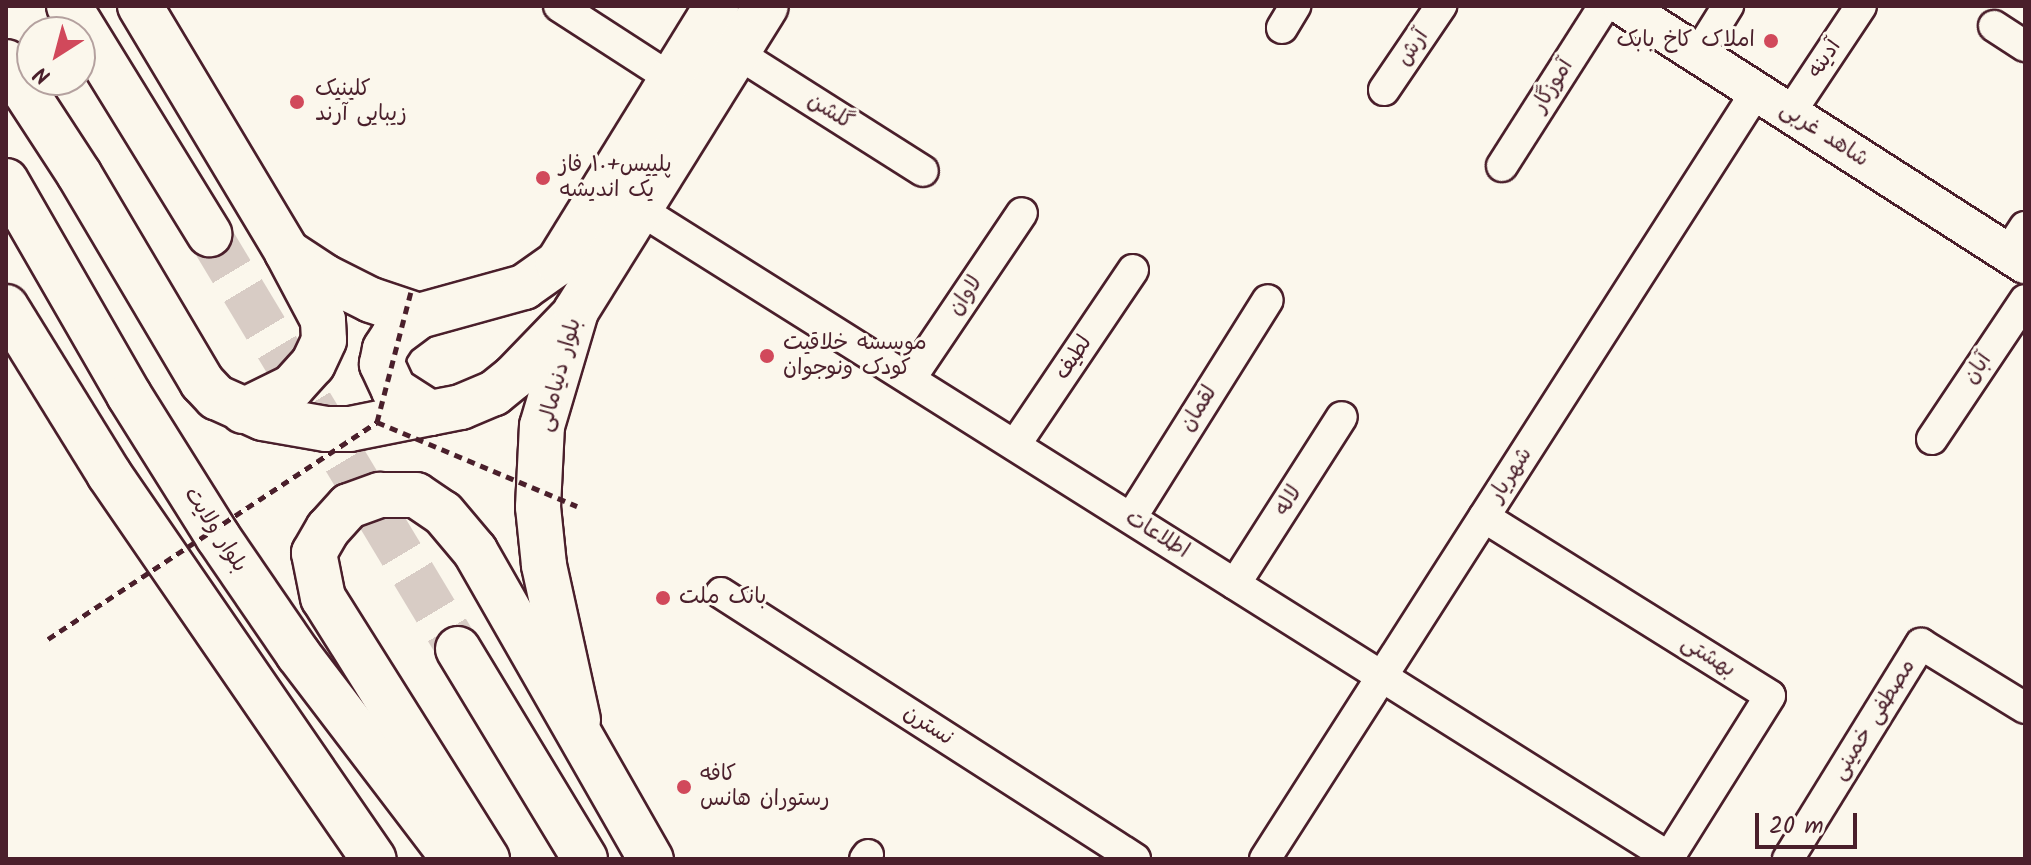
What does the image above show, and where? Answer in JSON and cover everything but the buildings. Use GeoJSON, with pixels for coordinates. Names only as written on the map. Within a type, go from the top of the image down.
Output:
{"type":"FeatureCollection","features":[{"type":"Feature","properties":{"kind":"main road"},"geometry":{"type":"LineString","coordinates":[[69,6],[209,234]]}},
{"type":"Feature","properties":{"kind":"main road"},"geometry":{"type":"LineString","coordinates":[[140,6],[287,252],[323,320],[324,340],[313,364],[292,387],[243,411]]}},
{"type":"Feature","properties":{"kind":"main road"},"geometry":{"type":"LineString","coordinates":[[287,252],[325,277],[371,300],[415,302],[524,287],[558,263],[717,6]]}},
{"type":"Feature","properties":{"kind":"main road","name":"بلوار دنیامالی"},"geometry":{"type":"LineString","coordinates":[[584,746],[544,565],[538,507],[542,426],[576,311],[642,211],[766,6]]}},
{"type":"Feature","properties":{"kind":"main road"},"geometry":{"type":"LineString","coordinates":[[6,62],[79,174],[202,382],[216,397],[243,411],[285,424],[350,429],[461,407],[494,393],[547,346],[576,311]]}},
{"type":"Feature","properties":{"kind":"main road","name":"بلوار ولایت"},"geometry":{"type":"LineString","coordinates":[[6,181],[129,395],[218,537],[298,654],[454,859]]}},
{"type":"Feature","properties":{"kind":"main road"},"geometry":{"type":"LineString","coordinates":[[415,302],[385,349],[382,364],[394,390],[430,413]]}},
{"type":"Feature","properties":{"kind":"main road"},"geometry":{"type":"LineString","coordinates":[[6,307],[109,474],[374,859]]}},
{"type":"Feature","properties":{"kind":"main road"},"geometry":{"type":"LineString","coordinates":[[6,327],[51,381]]}},
{"type":"Feature","properties":{"kind":"main road"},"geometry":{"type":"LineString","coordinates":[[487,859],[323,598],[314,553],[328,529],[349,506],[380,495],[416,495],[443,513],[475,551],[651,859]]}},
{"type":"Feature","properties":{"kind":"main road"},"geometry":{"type":"LineString","coordinates":[[458,649],[585,859]]}},
{"type":"Feature","properties":{"kind":"street"},"geometry":{"type":"LineString","coordinates":[[559,6],[672,79]]}},
{"type":"Feature","properties":{"kind":"street","name":"آرش"},"geometry":{"type":"LineString","coordinates":[[1384,90],[1441,6]]}},
{"type":"Feature","properties":{"kind":"street","name":"آموزگار"},"geometry":{"type":"LineString","coordinates":[[1502,166],[1604,6]]}},
{"type":"Feature","properties":{"kind":"street","name":"شاهد غربی"},"geometry":{"type":"LineString","coordinates":[[1623,6],[1790,113],[2019,248]]}},
{"type":"Feature","properties":{"kind":"street"},"geometry":{"type":"LineString","coordinates":[[1698,54],[1728,6]]}},
{"type":"Feature","properties":{"kind":"street","name":"آدینه"},"geometry":{"type":"LineString","coordinates":[[1790,113],[1861,6]]}},
{"type":"Feature","properties":{"kind":"street"},"geometry":{"type":"LineString","coordinates":[[1994,26],[2025,46]]}},
{"type":"Feature","properties":{"kind":"street","name":"گلشن"},"geometry":{"type":"LineString","coordinates":[[737,53],[923,171]]}},
{"type":"Feature","properties":{"kind":"street","name":"شهریار"},"geometry":{"type":"LineString","coordinates":[[1265,859],[1756,92]]}},
{"type":"Feature","properties":{"kind":"street","name":"اطلاعات"},"geometry":{"type":"LineString","coordinates":[[642,211],[1671,858]]}},
{"type":"Feature","properties":{"kind":"street","name":"لاوان"},"geometry":{"type":"LineString","coordinates":[[910,379],[1022,213]]}},
{"type":"Feature","properties":{"kind":"street","name":"لطیف"},"geometry":{"type":"LineString","coordinates":[[1015,445],[1133,270]]}},
{"type":"Feature","properties":{"kind":"street","name":"لقمان"},"geometry":{"type":"LineString","coordinates":[[1131,518],[1268,300]]}},
{"type":"Feature","properties":{"kind":"street","name":"آبان"},"geometry":{"type":"LineString","coordinates":[[1932,439],[2025,300]]}},
{"type":"Feature","properties":{"kind":"street","name":"لاله"},"geometry":{"type":"LineString","coordinates":[[1235,584],[1342,417]]}},
{"type":"Feature","properties":{"kind":"street","name":"بهشتی"},"geometry":{"type":"LineString","coordinates":[[1484,517],[1770,696],[1671,858]]}},
{"type":"Feature","properties":{"kind":"street","name":"نسترن"},"geometry":{"type":"LineString","coordinates":[[721,593],[1135,859]]}},
{"type":"Feature","properties":{"kind":"street","name":"مصطفی خمینی"},"geometry":{"type":"LineString","coordinates":[[1788,859],[1921,644],[2025,708]]}},
{"type":"Feature","properties":{"kind":"path"},"geometry":{"type":"LineString","coordinates":[[48,639],[377,422],[415,302]]}},
{"type":"Feature","properties":{"kind":"path"},"geometry":{"type":"LineString","coordinates":[[377,422],[577,506]]}},
{"type":"Feature","properties":{"kind":"tunnel"},"geometry":{"type":"LineString","coordinates":[[209,234],[458,649]]}},
{"type":"Feature","properties":{"kind":"place","name":"املاک کاخ بابک"},"geometry":{"type":"Point","coordinates":[1771,41]}},
{"type":"Feature","properties":{"kind":"place","name":"کلینیک زیبایی آرند"},"geometry":{"type":"Point","coordinates":[297,102]}},
{"type":"Feature","properties":{"kind":"place","name":"پلییس+١٠ فاز یک اندیشه"},"geometry":{"type":"Point","coordinates":[543,178]}},
{"type":"Feature","properties":{"kind":"place","name":"موسسه خلاقیت کودک ونوجوان"},"geometry":{"type":"Point","coordinates":[767,356]}},
{"type":"Feature","properties":{"kind":"place","name":"بانک ملت"},"geometry":{"type":"Point","coordinates":[663,598]}},
{"type":"Feature","properties":{"kind":"place","name":"کافه رستوران هانس"},"geometry":{"type":"Point","coordinates":[684,787]}}]}
